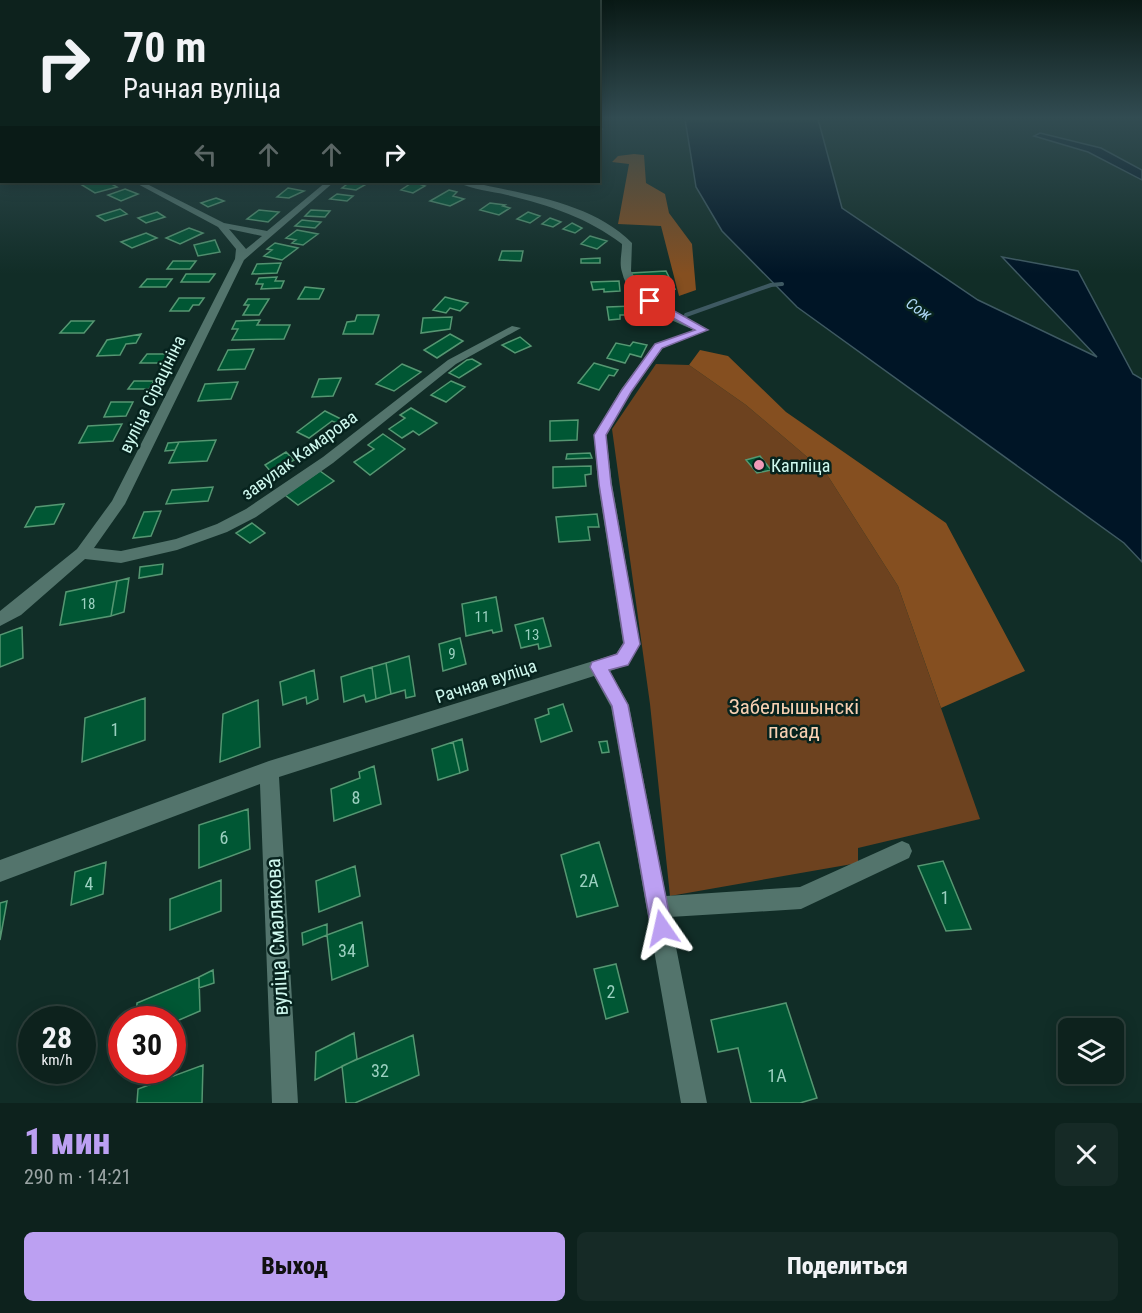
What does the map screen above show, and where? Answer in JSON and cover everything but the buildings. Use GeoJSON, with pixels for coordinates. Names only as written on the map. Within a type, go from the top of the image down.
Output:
{"type":"FeatureCollection","features":[{"type":"Feature","properties":{"kind":"street"},"geometry":{"type":"LineString","coordinates":[[140,183],[221,225],[267,234]]}},
{"type":"Feature","properties":{"kind":"street","name":"вуліца Сірацініна"},"geometry":{"type":"LineString","coordinates":[[0,619],[15,610],[82,553],[118,504],[240,259],[325,183]]}},
{"type":"Feature","properties":{"kind":"street","name":"Рачная вуліца"},"geometry":{"type":"LineString","coordinates":[[0,871],[269,771],[622,660],[632,644],[605,484],[600,435],[626,391],[658,346],[704,330],[661,309],[638,293],[626,270],[627,243],[609,227],[555,206],[466,183]]}},
{"type":"Feature","properties":{"kind":"street"},"geometry":{"type":"LineString","coordinates":[[221,225],[241,249],[240,259]]}},
{"type":"Feature","properties":{"kind":"street","name":"завулак Камарова"},"geometry":{"type":"LineString","coordinates":[[82,553],[121,557],[177,544],[222,528],[252,513],[328,460],[452,362],[516,328]]}},
{"type":"Feature","properties":{"kind":"street"},"geometry":{"type":"LineString","coordinates":[[598,667],[620,705],[694,1103]]}},
{"type":"Feature","properties":{"kind":"street","name":"вуліца Смалякова"},"geometry":{"type":"LineString","coordinates":[[269,771],[285,1103]]}},
{"type":"Feature","properties":{"kind":"street"},"geometry":{"type":"LineString","coordinates":[[658,907],[801,898],[902,851]]}},
{"type":"Feature","properties":{"kind":"green space","name":"Забелышынскі пасад"},"geometry":{"type":"Polygon","coordinates":[[[656,364],[689,365],[746,405],[826,473],[898,586],[980,819],[858,848],[858,863],[670,896],[650,704],[612,429],[656,364]]]}},
{"type":"Feature","properties":{"kind":"shaded area"},"geometry":{"type":"Polygon","coordinates":[[[628,170],[645,170],[646,183],[665,194],[669,213],[692,244],[696,290],[679,296],[661,226],[618,224],[628,170]]]}},
{"type":"Feature","properties":{"kind":"shaded area"},"geometry":{"type":"Polygon","coordinates":[[[700,350],[728,356],[786,412],[946,523],[1025,671],[941,708],[898,586],[826,473],[746,405],[689,365],[700,350]]]}},
{"type":"Feature","properties":{"kind":"water","name":"Сож"},"geometry":{"type":"Polygon","coordinates":[[[693,170],[832,170],[842,208],[978,300],[1097,357],[1002,257],[1078,271],[1133,374],[1142,379],[1142,562],[1124,543],[797,307],[722,231],[696,187],[693,170]]]}},
{"type":"Feature","properties":{"kind":"water"},"geometry":{"type":"Polygon","coordinates":[[[1124,170],[1142,170],[1142,180],[1124,170]]]}},
{"type":"Feature","properties":{"kind":"waterway"},"geometry":{"type":"LineString","coordinates":[[686,315],[771,285],[782,284]]}},
{"type":"Feature","properties":{"kind":"place","name":"Капліца"},"geometry":{"type":"Point","coordinates":[759,465]}},
{"type":"Feature","properties":{"kind":"route"},"geometry":{"type":"LineString","coordinates":[[650,301],[661,309],[704,330],[658,346],[626,391],[600,435],[605,484],[632,644],[622,660],[598,667],[620,705],[662,928]]}}]}
